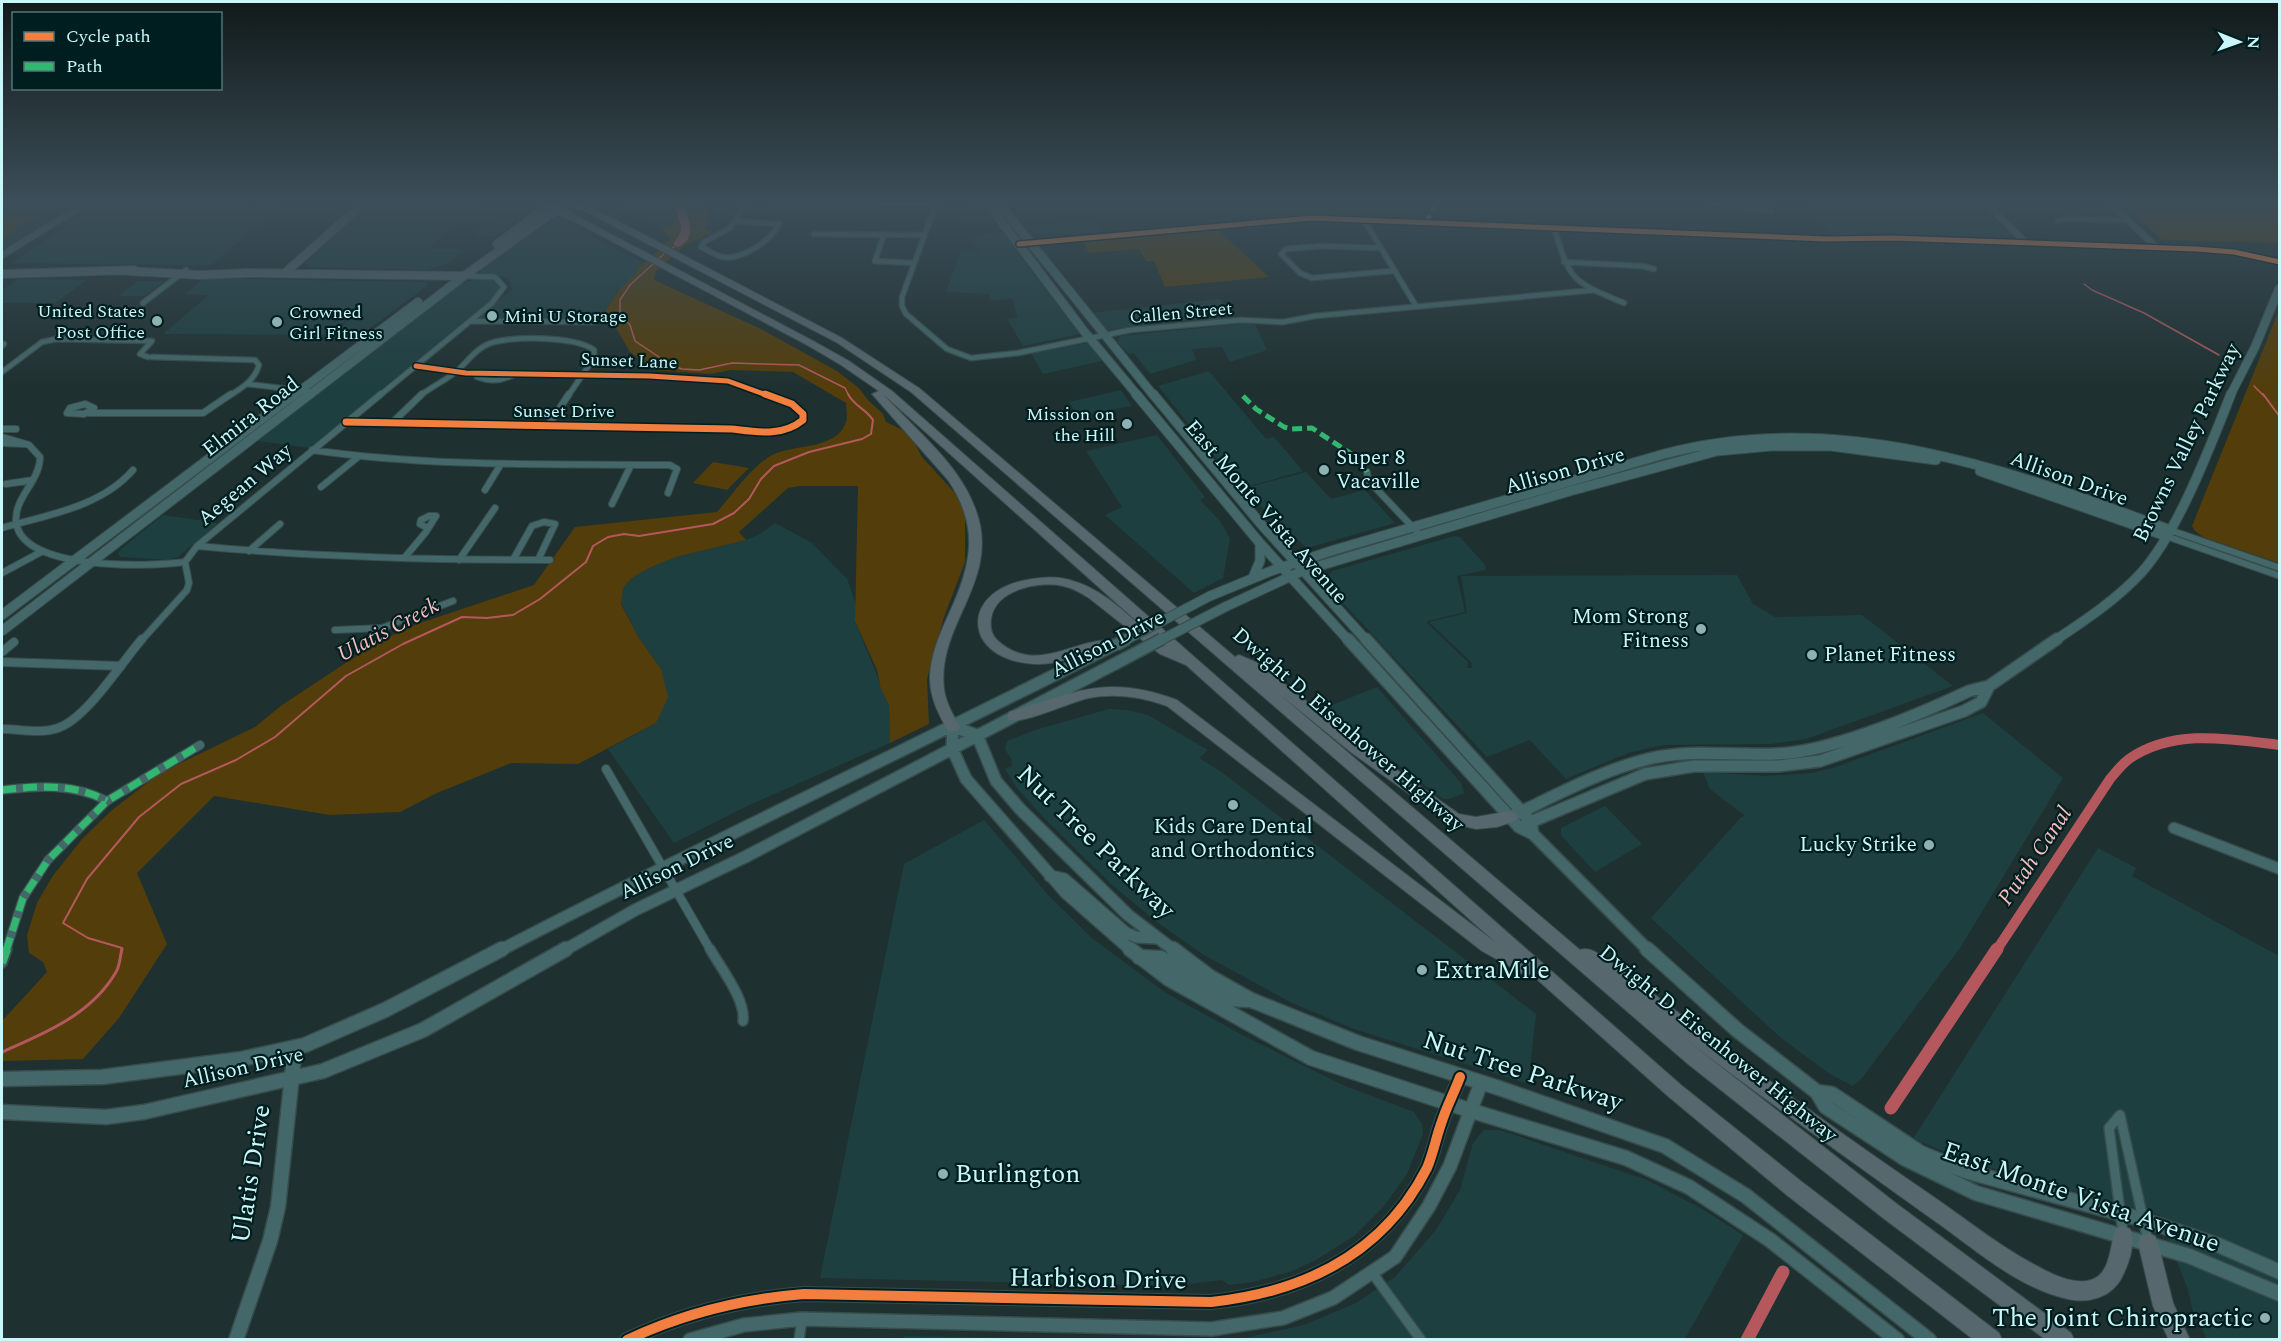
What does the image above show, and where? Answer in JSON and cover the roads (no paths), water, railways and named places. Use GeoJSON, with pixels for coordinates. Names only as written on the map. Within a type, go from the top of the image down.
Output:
{"type":"FeatureCollection","features":[{"type":"Feature","properties":{"kind":"highway"},"geometry":{"type":"LineString","coordinates":[[660,264],[812,344],[860,374],[920,420],[1675,1091],[1767,1167],[1992,1340]]}},
{"type":"Feature","properties":{"kind":"highway","name":"Dwight D. Eisenhower Highway"},"geometry":{"type":"LineString","coordinates":[[692,264],[839,340],[893,374],[934,405],[1694,1058],[1791,1136],[2064,1340]]}},
{"type":"Feature","properties":{"kind":"highway"},"geometry":{"type":"LineString","coordinates":[[860,374],[951,476],[968,503],[974,521],[976,539],[971,575],[967,589],[948,627],[940,650],[937,670],[939,699],[953,727]]}},
{"type":"Feature","properties":{"kind":"highway"},"geometry":{"type":"LineString","coordinates":[[1116,645],[1101,644],[1052,660],[1021,658],[1008,655],[992,644],[984,632],[983,619],[988,607],[999,595],[1012,588],[1029,583],[1066,582],[1084,590],[1110,608],[1165,651],[1195,666]]}},
{"type":"Feature","properties":{"kind":"highway"},"geometry":{"type":"LineString","coordinates":[[1220,650],[1253,666],[1357,749],[1455,819],[1476,823],[1523,822]]}},
{"type":"Feature","properties":{"kind":"highway"},"geometry":{"type":"LineString","coordinates":[[1014,716],[1034,712],[1076,696],[1102,691],[1147,693],[1172,703],[1488,946],[1550,980]]}},
{"type":"Feature","properties":{"kind":"highway"},"geometry":{"type":"LineString","coordinates":[[1547,932],[1615,974],[1705,1043],[1886,1175],[2021,1267],[2047,1282],[2068,1289],[2089,1290],[2104,1284],[2113,1274],[2120,1258],[2123,1236]]}},
{"type":"Feature","properties":{"kind":"highway"},"geometry":{"type":"LineString","coordinates":[[2148,1243],[2163,1305],[2180,1340]]}},
{"type":"Feature","properties":{"kind":"main road"},"geometry":{"type":"LineString","coordinates":[[285,273],[296,264]]}},
{"type":"Feature","properties":{"kind":"main road","name":"Elmira Road"},"geometry":{"type":"LineString","coordinates":[[2,615],[470,264]]}},
{"type":"Feature","properties":{"kind":"main road","name":"Elmira Road"},"geometry":{"type":"LineString","coordinates":[[2,631],[482,264]]}},
{"type":"Feature","properties":{"kind":"main road","name":"East Monte Vista Avenue"},"geometry":{"type":"LineString","coordinates":[[1034,264],[1090,338],[1280,567],[1397,694],[1687,986],[1737,1030],[1817,1092],[1827,1107],[1904,1158],[1937,1176],[1976,1192],[2189,1256],[2280,1294]]}},
{"type":"Feature","properties":{"kind":"main road","name":"East Monte Vista Avenue"},"geometry":{"type":"LineString","coordinates":[[1047,264],[1299,567],[1454,735],[1523,822]]}},
{"type":"Feature","properties":{"kind":"main road"},"geometry":{"type":"LineString","coordinates":[[2,272],[128,271],[131,273],[183,272],[226,275],[285,273],[464,276]]}},
{"type":"Feature","properties":{"kind":"main road","name":"Browns Valley Parkway"},"geometry":{"type":"LineString","coordinates":[[1523,822],[1618,769],[1654,758],[1689,754],[1760,754],[1801,751],[1847,738],[1969,691],[1989,686],[2095,613],[2141,573],[2168,533],[2255,347],[2279,287]]}},
{"type":"Feature","properties":{"kind":"main road","name":"Allison Drive"},"geometry":{"type":"LineString","coordinates":[[2,1112],[106,1117],[144,1112],[323,1071],[423,1030],[635,910],[745,857],[1225,607],[1290,578],[1299,567],[1413,528],[1684,448],[1717,442],[1784,436],[1878,443],[2007,470],[2168,533]]}},
{"type":"Feature","properties":{"kind":"main road","name":"Allison Drive"},"geometry":{"type":"LineString","coordinates":[[6,1079],[102,1077],[241,1059],[295,1048],[367,1018],[584,906],[953,727],[1254,575],[1280,567],[1299,567],[1421,536],[1678,460],[1743,447],[1809,445],[1901,454],[1982,471],[2168,533]]}},
{"type":"Feature","properties":{"kind":"main road"},"geometry":{"type":"LineString","coordinates":[[1254,575],[1262,555],[1259,542]]}},
{"type":"Feature","properties":{"kind":"main road"},"geometry":{"type":"LineString","coordinates":[[1366,659],[1380,666],[1400,687],[1412,689]]}},
{"type":"Feature","properties":{"kind":"main road","name":"Browns Valley Parkway"},"geometry":{"type":"LineString","coordinates":[[1523,822],[1645,774],[1677,768],[1806,764],[1864,747],[1981,702],[1989,686]]}},
{"type":"Feature","properties":{"kind":"main road"},"geometry":{"type":"LineString","coordinates":[[1397,694],[1413,699],[1436,725],[1454,735]]}},
{"type":"Feature","properties":{"kind":"main road"},"geometry":{"type":"LineString","coordinates":[[1926,725],[1927,719],[1957,704],[1954,698]]}},
{"type":"Feature","properties":{"kind":"main road"},"geometry":{"type":"LineString","coordinates":[[1864,747],[1862,739],[1892,728],[1901,718]]}},
{"type":"Feature","properties":{"kind":"main road"},"geometry":{"type":"LineString","coordinates":[[977,735],[953,727],[952,748],[966,780],[1050,876],[1089,915],[1138,957],[1169,979],[1311,1058],[1449,1104],[1626,1158],[1654,1170],[1706,1197],[1770,1240],[1897,1340]]}},
{"type":"Feature","properties":{"kind":"main road","name":"Nut Tree Parkway"},"geometry":{"type":"LineString","coordinates":[[977,735],[996,781],[1020,809],[1128,915],[1210,977],[1251,1000],[1358,1043],[1665,1146],[1746,1196],[1929,1340]]}},
{"type":"Feature","properties":{"kind":"main road"},"geometry":{"type":"LineString","coordinates":[[1806,764],[1814,758],[1844,747],[1847,738],[1864,747]]}},
{"type":"Feature","properties":{"kind":"main road"},"geometry":{"type":"LineString","coordinates":[[1712,766],[1713,759],[1748,759],[1756,758],[1760,754]]}},
{"type":"Feature","properties":{"kind":"main road"},"geometry":{"type":"LineString","coordinates":[[1050,876],[1064,879],[1126,933],[1136,937],[1157,938]]}},
{"type":"Feature","properties":{"kind":"main road"},"geometry":{"type":"LineString","coordinates":[[1138,957],[1161,958],[1229,999],[1251,1000]]}},
{"type":"Feature","properties":{"kind":"main road","name":"Ulatis Drive"},"geometry":{"type":"LineString","coordinates":[[236,1340],[270,1241],[278,1207],[295,1048]]}},
{"type":"Feature","properties":{"kind":"main road","name":"East Monte Vista Avenue"},"geometry":{"type":"LineString","coordinates":[[1817,1092],[1832,1094],[1904,1143],[1938,1161],[1965,1171],[2144,1220],[2218,1245],[2280,1272]]}},
{"type":"Feature","properties":{"kind":"street","name":"Callen Street"},"geometry":{"type":"LineString","coordinates":[[913,264],[902,297],[902,306],[906,314],[958,355],[986,357],[1136,330],[1241,320],[1282,322],[1315,316],[1594,290]]}},
{"type":"Feature","properties":{"kind":"street"},"geometry":{"type":"LineString","coordinates":[[1291,264],[1300,273],[1312,278],[1392,271]]}},
{"type":"Feature","properties":{"kind":"street"},"geometry":{"type":"LineString","coordinates":[[1388,264],[1416,306]]}},
{"type":"Feature","properties":{"kind":"street"},"geometry":{"type":"LineString","coordinates":[[1565,264],[1571,274],[1594,290],[1624,303]]}},
{"type":"Feature","properties":{"kind":"street"},"geometry":{"type":"LineString","coordinates":[[1595,264],[1642,266],[1654,269]]}},
{"type":"Feature","properties":{"kind":"street"},"geometry":{"type":"LineString","coordinates":[[143,303],[183,272]]}},
{"type":"Feature","properties":{"kind":"street","name":"Aegean Way"},"geometry":{"type":"LineString","coordinates":[[185,562],[197,546],[498,298],[504,287],[495,278],[464,276]]}},
{"type":"Feature","properties":{"kind":"street"},"geometry":{"type":"LineString","coordinates":[[470,321],[595,322]]}},
{"type":"Feature","properties":{"kind":"street"},"geometry":{"type":"LineString","coordinates":[[2,372],[42,342],[56,339],[152,341],[140,354],[150,357],[246,358],[255,360],[259,365],[257,372],[247,384],[203,413],[89,413]]}},
{"type":"Feature","properties":{"kind":"street"},"geometry":{"type":"LineString","coordinates":[[392,423],[422,394],[457,371],[476,351],[488,344],[509,339],[578,342],[594,350],[594,358],[548,426]]}},
{"type":"Feature","properties":{"kind":"street","name":"Sunset Lane"},"geometry":{"type":"LineString","coordinates":[[416,366],[478,373],[686,378],[741,384],[792,404],[803,414],[800,423],[782,431]]}},
{"type":"Feature","properties":{"kind":"street"},"geometry":{"type":"LineString","coordinates":[[247,384],[313,392]]}},
{"type":"Feature","properties":{"kind":"street","name":"Sunset Drive"},"geometry":{"type":"LineString","coordinates":[[346,422],[782,431]]}},
{"type":"Feature","properties":{"kind":"street"},"geometry":{"type":"LineString","coordinates":[[2,429],[16,429]]}},
{"type":"Feature","properties":{"kind":"street"},"geometry":{"type":"LineString","coordinates":[[2,437],[16,439],[26,444],[35,449],[40,457],[40,463],[18,511],[16,524],[25,541],[41,552],[75,560],[185,562],[189,583],[187,590],[89,704],[59,728],[2,729]]}},
{"type":"Feature","properties":{"kind":"street"},"geometry":{"type":"LineString","coordinates":[[2,442],[26,444]]}},
{"type":"Feature","properties":{"kind":"street"},"geometry":{"type":"LineString","coordinates":[[312,450],[358,457],[501,464],[542,462],[670,465],[677,469],[668,494]]}},
{"type":"Feature","properties":{"kind":"street"},"geometry":{"type":"LineString","coordinates":[[321,487],[358,457]]}},
{"type":"Feature","properties":{"kind":"street"},"geometry":{"type":"LineString","coordinates":[[485,490],[501,464]]}},
{"type":"Feature","properties":{"kind":"street"},"geometry":{"type":"LineString","coordinates":[[612,504],[631,465]]}},
{"type":"Feature","properties":{"kind":"street"},"geometry":{"type":"LineString","coordinates":[[2,528],[102,495],[127,479],[133,470]]}},
{"type":"Feature","properties":{"kind":"street"},"geometry":{"type":"LineString","coordinates":[[1367,472],[1368,480],[1421,536]]}},
{"type":"Feature","properties":{"kind":"street"},"geometry":{"type":"LineString","coordinates":[[6,484],[33,480]]}},
{"type":"Feature","properties":{"kind":"street"},"geometry":{"type":"LineString","coordinates":[[459,560],[495,508]]}},
{"type":"Feature","properties":{"kind":"street"},"geometry":{"type":"LineString","coordinates":[[513,560],[532,526],[544,522],[555,524],[538,560]]}},
{"type":"Feature","properties":{"kind":"street"},"geometry":{"type":"LineString","coordinates":[[249,551],[280,524]]}},
{"type":"Feature","properties":{"kind":"street"},"geometry":{"type":"LineString","coordinates":[[405,557],[428,528]]}},
{"type":"Feature","properties":{"kind":"street","name":"Allison Drive"},"geometry":{"type":"LineString","coordinates":[[2168,533],[2280,568]]}},
{"type":"Feature","properties":{"kind":"street","name":"Allison Drive"},"geometry":{"type":"LineString","coordinates":[[2168,533],[2280,576]]}},
{"type":"Feature","properties":{"kind":"street"},"geometry":{"type":"LineString","coordinates":[[197,546],[249,551],[459,560],[550,560]]}},
{"type":"Feature","properties":{"kind":"street"},"geometry":{"type":"LineString","coordinates":[[2,573],[41,552]]}},
{"type":"Feature","properties":{"kind":"street"},"geometry":{"type":"LineString","coordinates":[[335,630],[382,628],[453,601]]}},
{"type":"Feature","properties":{"kind":"street"},"geometry":{"type":"LineString","coordinates":[[2,652],[14,642]]}},
{"type":"Feature","properties":{"kind":"street"},"geometry":{"type":"LineString","coordinates":[[2,662],[121,666]]}},
{"type":"Feature","properties":{"kind":"street"},"geometry":{"type":"LineString","coordinates":[[2,963],[23,898],[48,860],[106,801],[200,745]]}},
{"type":"Feature","properties":{"kind":"street"},"geometry":{"type":"LineString","coordinates":[[606,769],[741,1001],[743,1021]]}},
{"type":"Feature","properties":{"kind":"street"},"geometry":{"type":"LineString","coordinates":[[2,790],[34,786],[62,786],[94,793],[106,801]]}},
{"type":"Feature","properties":{"kind":"street"},"geometry":{"type":"LineString","coordinates":[[2174,828],[2280,869]]}},
{"type":"Feature","properties":{"kind":"street","name":"Harbison Drive"},"geometry":{"type":"LineString","coordinates":[[627,1340],[696,1312],[745,1300],[775,1296],[839,1294],[1211,1302],[1256,1297],[1288,1289],[1343,1263],[1382,1231],[1396,1215],[1408,1200],[1428,1164],[1460,1077]]}},
{"type":"Feature","properties":{"kind":"street","name":"Harbison Drive"},"geometry":{"type":"LineString","coordinates":[[690,1340],[744,1326],[802,1319],[1212,1329],[1283,1318],[1333,1298],[1373,1274],[1395,1257],[1430,1206],[1450,1166],[1481,1083]]}},
{"type":"Feature","properties":{"kind":"street"},"geometry":{"type":"LineString","coordinates":[[2123,1236],[2109,1128],[2120,1115],[2148,1243]]}},
{"type":"Feature","properties":{"kind":"street"},"geometry":{"type":"LineString","coordinates":[[1373,1274],[1421,1340]]}},
{"type":"Feature","properties":{"kind":"street"},"geometry":{"type":"LineString","coordinates":[[799,1340],[802,1319]]}},
{"type":"Feature","properties":{"kind":"waterway","name":"Ulatis Creek"},"geometry":{"type":"LineString","coordinates":[[653,264],[630,285],[620,300],[620,314],[630,325],[635,341],[671,365],[682,369],[699,370],[732,363],[799,365],[845,388],[848,394]]}},
{"type":"Feature","properties":{"kind":"waterway"},"geometry":{"type":"LineString","coordinates":[[2084,284],[2092,290],[2144,313],[2219,355]]}},
{"type":"Feature","properties":{"kind":"waterway"},"geometry":{"type":"LineString","coordinates":[[2254,386],[2264,396]]}},
{"type":"Feature","properties":{"kind":"waterway","name":"Ulatis Creek"},"geometry":{"type":"LineString","coordinates":[[121,951],[122,948],[88,938],[63,923],[87,879],[139,817],[181,784],[236,760],[275,737],[346,676],[403,644],[462,617],[487,618],[513,615],[540,599],[586,562],[593,546],[608,537],[624,534],[639,536],[713,524],[734,513],[749,499],[761,479],[774,466],[809,452],[862,439],[871,434],[873,420],[853,402],[848,394]]}},
{"type":"Feature","properties":{"kind":"waterway"},"geometry":{"type":"LineString","coordinates":[[2263,394],[2280,417]]}},
{"type":"Feature","properties":{"kind":"waterway","name":"Putah Canal"},"geometry":{"type":"LineString","coordinates":[[1996,951],[2110,779],[2129,759],[2146,749],[2183,739],[2242,740],[2280,745]]}},
{"type":"Feature","properties":{"kind":"waterway","name":"Ulatis Creek"},"geometry":{"type":"LineString","coordinates":[[2,1052],[66,1021],[94,1000],[116,972],[122,949]]}},
{"type":"Feature","properties":{"kind":"waterway","name":"Putah Canal"},"geometry":{"type":"LineString","coordinates":[[1891,1108],[1997,949]]}},
{"type":"Feature","properties":{"kind":"waterway","name":"Putah Canal"},"geometry":{"type":"LineString","coordinates":[[1747,1340],[1783,1272]]}},
{"type":"Feature","properties":{"kind":"place","name":"Mini U Storage"},"geometry":{"type":"Point","coordinates":[492,316]}},
{"type":"Feature","properties":{"kind":"place","name":"United States Post Office"},"geometry":{"type":"Point","coordinates":[157,321]}},
{"type":"Feature","properties":{"kind":"place","name":"Crowned Girl Fitness"},"geometry":{"type":"Point","coordinates":[277,322]}},
{"type":"Feature","properties":{"kind":"place","name":"Mission on the Hill"},"geometry":{"type":"Point","coordinates":[1127,424]}},
{"type":"Feature","properties":{"kind":"place","name":"Super 8 Vacaville"},"geometry":{"type":"Point","coordinates":[1324,470]}},
{"type":"Feature","properties":{"kind":"place","name":"Mom Strong Fitness"},"geometry":{"type":"Point","coordinates":[1701,629]}},
{"type":"Feature","properties":{"kind":"place","name":"Planet Fitness"},"geometry":{"type":"Point","coordinates":[1812,655]}},
{"type":"Feature","properties":{"kind":"place","name":"Kids Care Dental and Orthodontics"},"geometry":{"type":"Point","coordinates":[1233,805]}},
{"type":"Feature","properties":{"kind":"place","name":"Lucky Strike"},"geometry":{"type":"Point","coordinates":[1929,845]}},
{"type":"Feature","properties":{"kind":"place","name":"ExtraMile"},"geometry":{"type":"Point","coordinates":[1422,970]}},
{"type":"Feature","properties":{"kind":"place","name":"Burlington"},"geometry":{"type":"Point","coordinates":[943,1174]}},
{"type":"Feature","properties":{"kind":"place","name":"The Joint Chiropractic"},"geometry":{"type":"Point","coordinates":[2265,1318]}}]}
